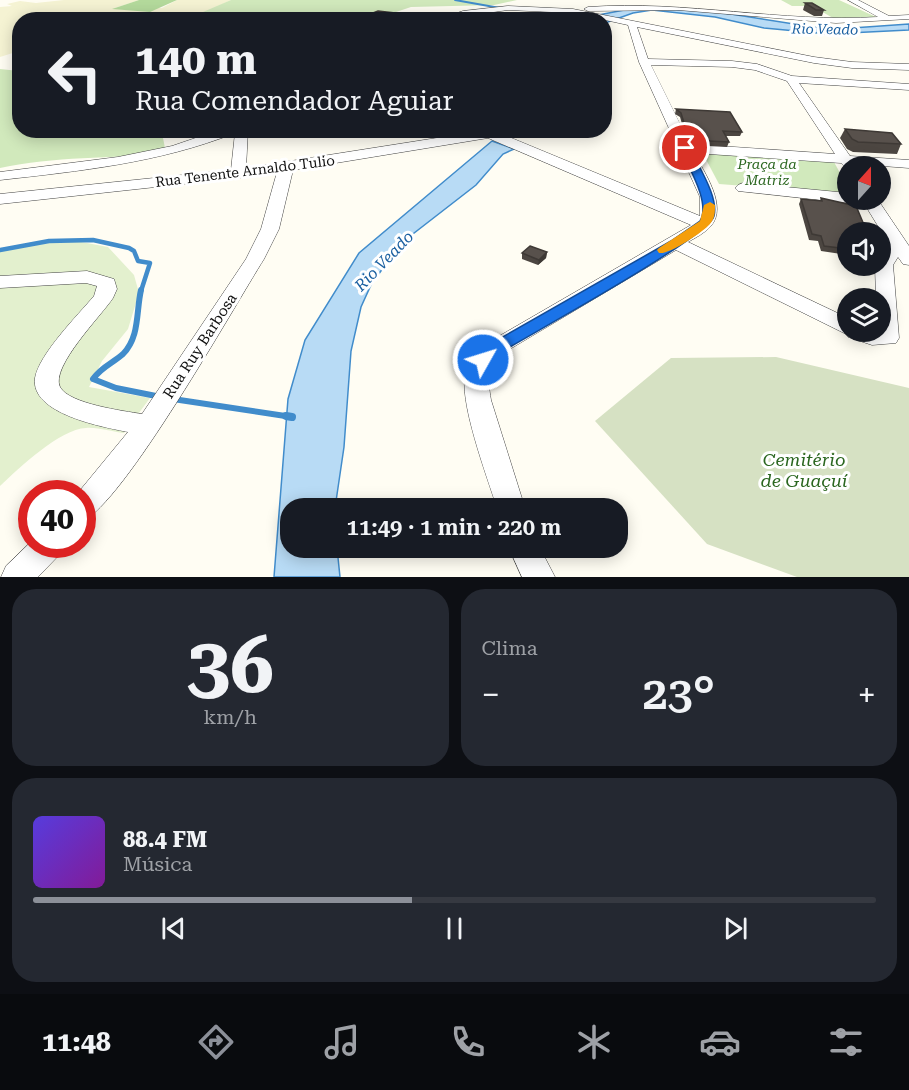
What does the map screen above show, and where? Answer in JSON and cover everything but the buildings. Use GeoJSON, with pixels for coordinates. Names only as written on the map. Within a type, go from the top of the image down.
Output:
{"type":"FeatureCollection","features":[{"type":"Feature","properties":{"kind":"street"},"geometry":{"type":"LineString","coordinates":[[852,0],[887,19]]}},
{"type":"Feature","properties":{"kind":"street"},"geometry":{"type":"LineString","coordinates":[[573,11],[635,2],[843,21],[909,18]]}},
{"type":"Feature","properties":{"kind":"street"},"geometry":{"type":"LineString","coordinates":[[753,7],[763,13]]}},
{"type":"Feature","properties":{"kind":"street"},"geometry":{"type":"LineString","coordinates":[[472,12],[508,8],[579,12]]}},
{"type":"Feature","properties":{"kind":"street"},"geometry":{"type":"LineString","coordinates":[[737,11],[831,23],[909,18]]}},
{"type":"Feature","properties":{"kind":"street"},"geometry":{"type":"LineString","coordinates":[[612,19],[814,60],[852,65],[909,67]]}},
{"type":"Feature","properties":{"kind":"street"},"geometry":{"type":"LineString","coordinates":[[508,498],[477,394],[477,373],[483,360],[497,347],[528,328],[675,243],[707,215],[708,197],[627,22]]}},
{"type":"Feature","properties":{"kind":"street"},"geometry":{"type":"LineString","coordinates":[[644,62],[748,65],[792,80],[909,89]]}},
{"type":"Feature","properties":{"kind":"street"},"geometry":{"type":"LineString","coordinates":[[792,80],[842,156]]}},
{"type":"Feature","properties":{"kind":"street"},"geometry":{"type":"LineString","coordinates":[[0,176],[152,156],[193,146],[212,138]]}},
{"type":"Feature","properties":{"kind":"street"},"geometry":{"type":"LineString","coordinates":[[238,174],[241,138]]}},
{"type":"Feature","properties":{"kind":"street","name":"Rua Tenente Arnaldo Tulio"},"geometry":{"type":"LineString","coordinates":[[0,199],[238,174],[464,138]]}},
{"type":"Feature","properties":{"kind":"street"},"geometry":{"type":"LineString","coordinates":[[498,138],[647,200],[707,215]]}},
{"type":"Feature","properties":{"kind":"street"},"geometry":{"type":"LineString","coordinates":[[685,148],[837,159]]}},
{"type":"Feature","properties":{"kind":"street"},"geometry":{"type":"LineString","coordinates":[[891,159],[909,159]]}},
{"type":"Feature","properties":{"kind":"street"},"geometry":{"type":"LineString","coordinates":[[891,163],[909,164]]}},
{"type":"Feature","properties":{"kind":"street","name":"Rua Ruy Barbosa"},"geometry":{"type":"LineString","coordinates":[[96,492],[175,386],[264,243],[270,229],[286,167]]}},
{"type":"Feature","properties":{"kind":"street"},"geometry":{"type":"LineString","coordinates":[[743,188],[837,197]]}},
{"type":"Feature","properties":{"kind":"street"},"geometry":{"type":"LineString","coordinates":[[877,210],[904,252],[884,265],[886,288]]}},
{"type":"Feature","properties":{"kind":"street"},"geometry":{"type":"LineString","coordinates":[[675,243],[837,322]]}},
{"type":"Feature","properties":{"kind":"street"},"geometry":{"type":"LineString","coordinates":[[0,282],[87,277],[107,283],[107,289],[102,298],[53,363],[46,380],[48,391],[59,401],[80,410],[154,417]]}},
{"type":"Feature","properties":{"kind":"street"},"geometry":{"type":"LineString","coordinates":[[17,577],[35,558]]}},
{"type":"Feature","properties":{"kind":"street"},"geometry":{"type":"LineString","coordinates":[[529,558],[539,577]]}},
{"type":"Feature","properties":{"kind":"shaded area"},"geometry":{"type":"Polygon","coordinates":[[[64,0],[139,0],[115,8],[162,8],[177,0],[231,0],[207,12],[12,12],[12,53],[0,57],[0,7],[12,6],[7,4],[20,1],[36,3],[64,0]]]}},
{"type":"Feature","properties":{"kind":"green space"},"geometry":{"type":"Polygon","coordinates":[[[139,0],[177,0],[150,12],[112,9],[139,0]]]}},
{"type":"Feature","properties":{"kind":"green space"},"geometry":{"type":"Polygon","coordinates":[[[231,0],[517,0],[494,5],[411,7],[396,12],[203,12],[231,0]]]}},
{"type":"Feature","properties":{"kind":"green space"},"geometry":{"type":"Polygon","coordinates":[[[781,0],[839,0],[876,17],[833,18],[812,6],[792,6],[781,0]]]}},
{"type":"Feature","properties":{"kind":"green space"},"geometry":{"type":"Polygon","coordinates":[[[0,69],[12,70],[12,138],[163,138],[166,153],[41,161],[0,168],[0,69]]]}},
{"type":"Feature","properties":{"kind":"green space","name":"Praça da Matriz"},"geometry":{"type":"Polygon","coordinates":[[[702,152],[834,162],[837,168],[837,193],[719,184],[702,152]]]}},
{"type":"Feature","properties":{"kind":"green space"},"geometry":{"type":"Polygon","coordinates":[[[71,240],[108,247],[134,275],[139,293],[128,329],[102,361],[89,387],[150,398],[124,433],[86,428],[64,435],[40,451],[0,486],[0,250],[71,240]]]}},
{"type":"Feature","properties":{"kind":"green space","name":"Cemitério de Guaçuí"},"geometry":{"type":"Polygon","coordinates":[[[776,357],[909,388],[909,577],[797,577],[707,544],[595,421],[671,358],[776,357]]]}},
{"type":"Feature","properties":{"kind":"water","name":"Rio Veado"},"geometry":{"type":"Polygon","coordinates":[[[640,7],[718,12],[813,27],[852,28],[909,24],[909,30],[828,34],[764,28],[715,17],[652,10],[633,13],[612,20],[612,12],[640,7]]]}},
{"type":"Feature","properties":{"kind":"water"},"geometry":{"type":"Polygon","coordinates":[[[492,141],[514,149],[503,154],[476,185],[400,244],[371,285],[361,307],[351,351],[344,447],[336,498],[280,498],[288,399],[305,340],[359,253],[492,141]]]}},
{"type":"Feature","properties":{"kind":"water"},"geometry":{"type":"Polygon","coordinates":[[[280,501],[280,558],[338,558],[340,577],[274,577],[280,501]]]}},
{"type":"Feature","properties":{"kind":"waterway"},"geometry":{"type":"LineString","coordinates":[[455,0],[500,8]]}},
{"type":"Feature","properties":{"kind":"waterway"},"geometry":{"type":"LineString","coordinates":[[0,250],[49,241],[93,240],[129,248],[134,251],[138,261],[150,263],[141,291]]}},
{"type":"Feature","properties":{"kind":"waterway"},"geometry":{"type":"LineString","coordinates":[[141,290],[132,340],[123,354],[103,368],[93,379],[116,388],[161,397]]}},
{"type":"Feature","properties":{"kind":"waterway"},"geometry":{"type":"LineString","coordinates":[[173,399],[292,417],[286,416]]}},
{"type":"Feature","properties":{"kind":"slow traffic"},"geometry":{"type":"LineString","coordinates":[[663,250],[704,224],[708,218],[710,205]]}},
{"type":"Feature","properties":{"kind":"route"},"geometry":{"type":"LineString","coordinates":[[483,360],[497,347],[675,243],[707,221],[710,207],[708,197],[685,148]]}}]}
